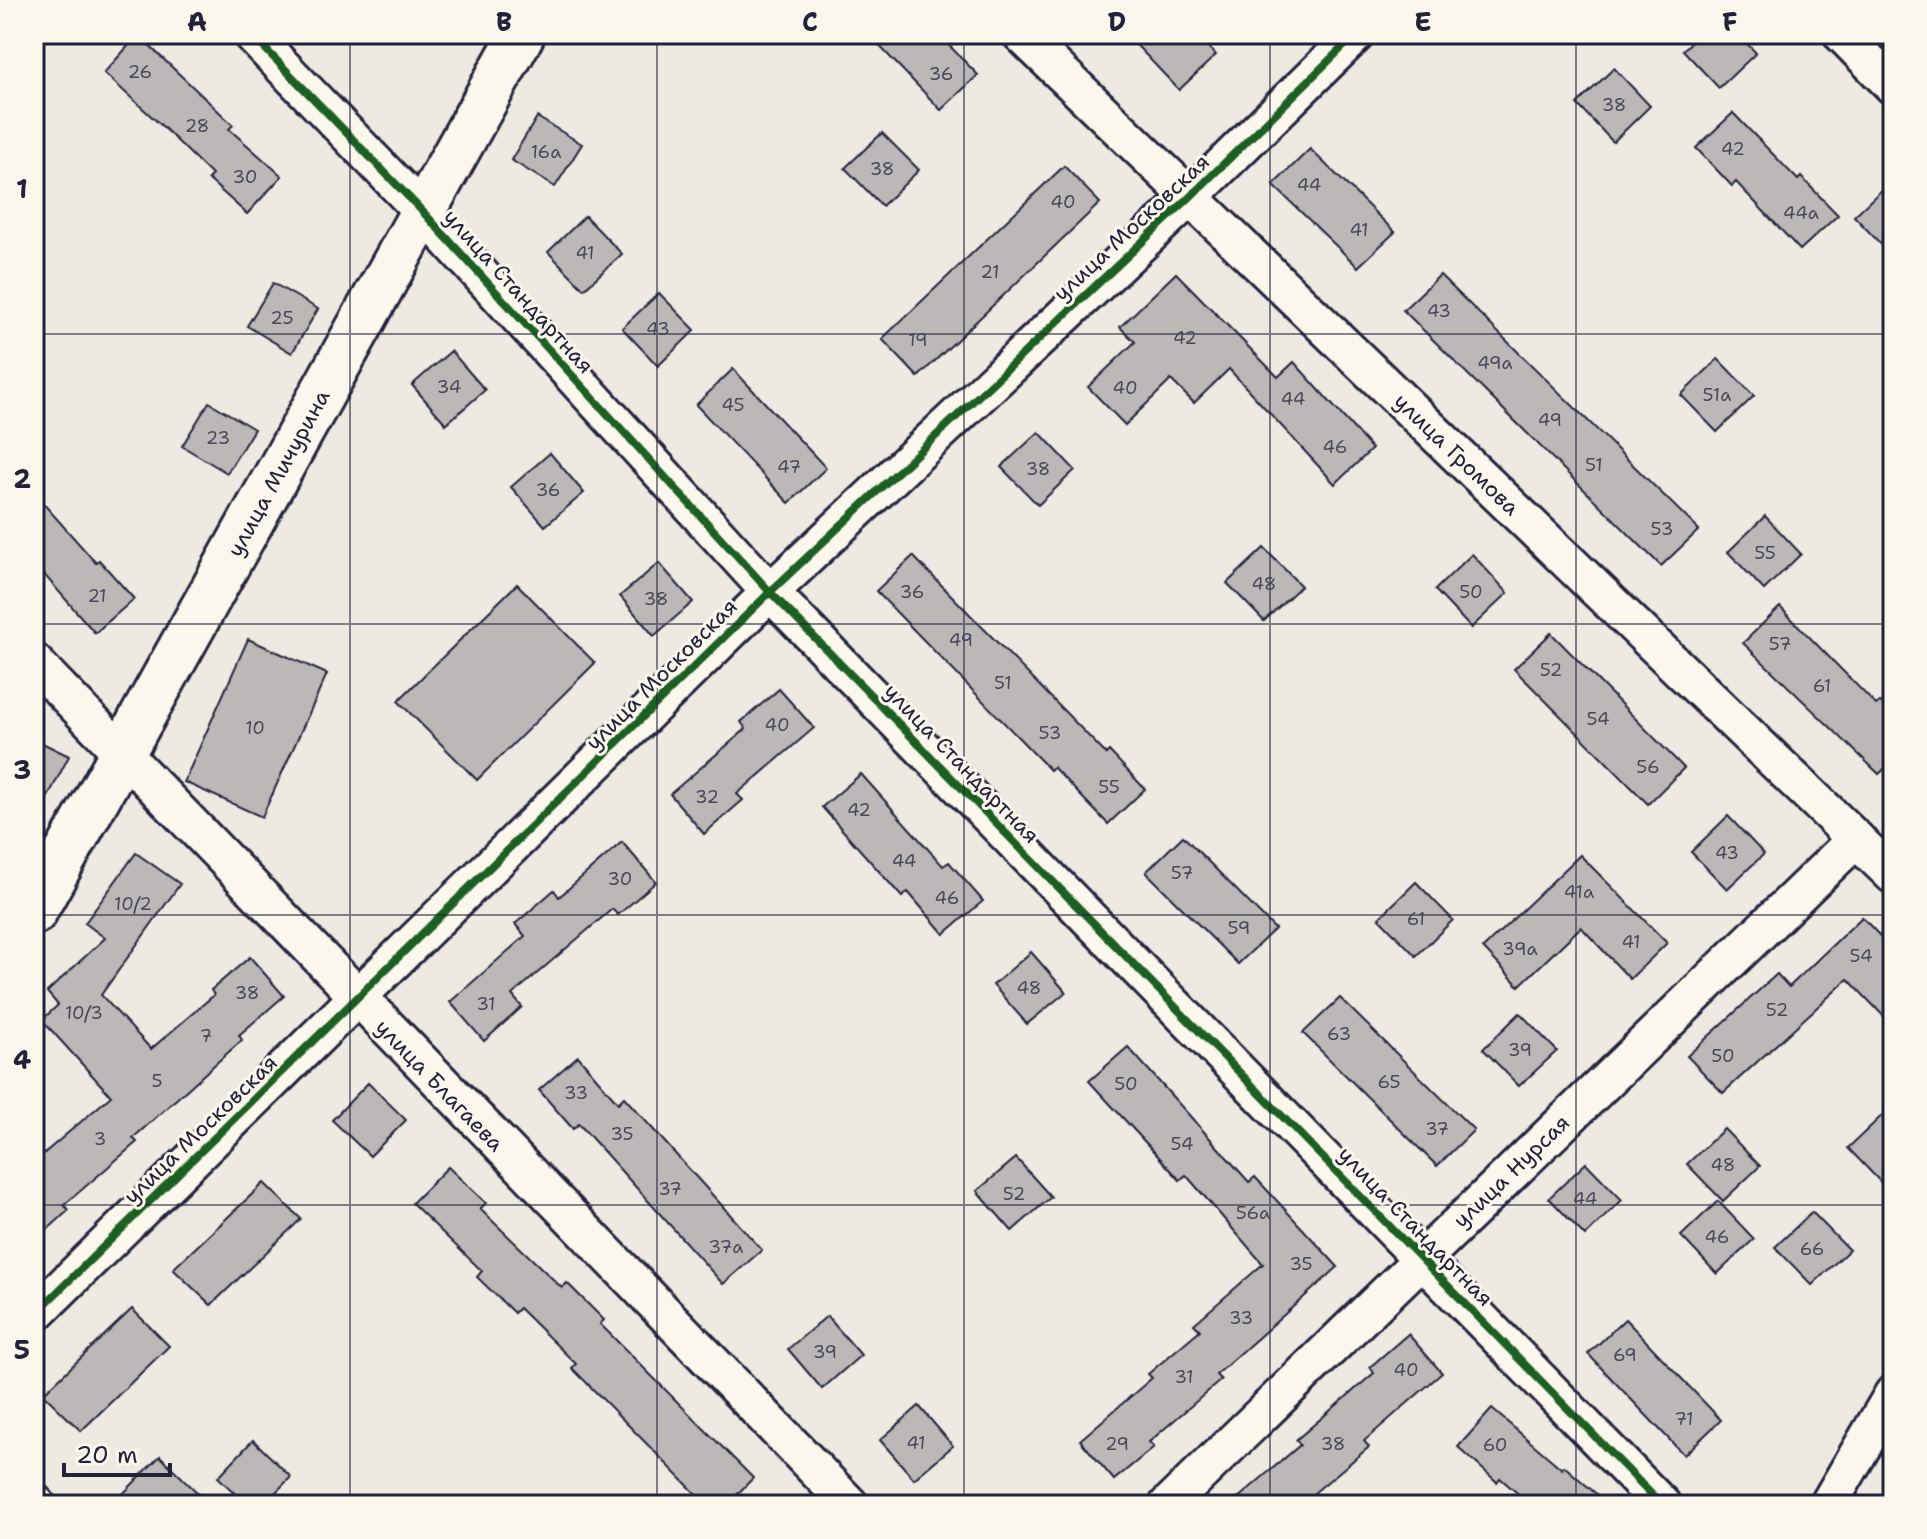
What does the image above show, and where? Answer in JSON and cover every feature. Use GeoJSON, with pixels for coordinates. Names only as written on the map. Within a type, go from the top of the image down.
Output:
{"type":"FeatureCollection","features":[{"type":"Feature","properties":{"kind":"main road","name":"улица Мичурина"},"geometry":{"type":"LineString","coordinates":[[34,912],[522,34]]}},
{"type":"Feature","properties":{"kind":"street","name":"улица Стандартная"},"geometry":{"type":"LineString","coordinates":[[251,34],[424,213],[770,592],[1662,1505]]}},
{"type":"Feature","properties":{"kind":"street","name":"улица Громова"},"geometry":{"type":"LineString","coordinates":[[1021,34],[1893,875]]}},
{"type":"Feature","properties":{"kind":"street","name":"улица Московская"},"geometry":{"type":"LineString","coordinates":[[34,1315],[770,592],[1190,197],[1356,34]]}},
{"type":"Feature","properties":{"kind":"street"},"geometry":{"type":"LineString","coordinates":[[1842,34],[1893,86]]}},
{"type":"Feature","properties":{"kind":"street","name":"улица Благаева"},"geometry":{"type":"LineString","coordinates":[[34,662],[850,1505]]}},
{"type":"Feature","properties":{"kind":"street","name":"улица Нурсая"},"geometry":{"type":"LineString","coordinates":[[1168,1505],[1856,839]]}},
{"type":"Feature","properties":{"kind":"street"},"geometry":{"type":"LineString","coordinates":[[1828,1505],[1893,1394]]}},
{"type":"Feature","properties":{"kind":"building"},"geometry":{"type":"Polygon","coordinates":[[[868,34],[938,34],[978,75],[941,110],[868,34]]]}},
{"type":"Feature","properties":{"kind":"building"},"geometry":{"type":"Polygon","coordinates":[[[1126,34],[1196,34],[1216,55],[1179,90],[1126,34]]]}},
{"type":"Feature","properties":{"kind":"building"},"geometry":{"type":"Polygon","coordinates":[[[1700,34],[1738,34],[1756,53],[1719,88],[1683,50],[1700,34]]]}},
{"type":"Feature","properties":{"kind":"building"},"geometry":{"type":"Polygon","coordinates":[[[138,35],[233,125],[229,129],[282,176],[247,214],[208,179],[212,175],[104,73],[138,35]]]}},
{"type":"Feature","properties":{"kind":"building"},"geometry":{"type":"Polygon","coordinates":[[[1614,68],[1650,106],[1613,142],[1577,104],[1614,68]]]}},
{"type":"Feature","properties":{"kind":"building"},"geometry":{"type":"Polygon","coordinates":[[[1733,113],[1798,180],[1801,177],[1838,215],[1800,250],[1736,182],[1732,186],[1696,148],[1733,113]]]}},
{"type":"Feature","properties":{"kind":"building"},"geometry":{"type":"Polygon","coordinates":[[[537,117],[582,144],[555,187],[511,160],[537,117]]]}},
{"type":"Feature","properties":{"kind":"building"},"geometry":{"type":"Polygon","coordinates":[[[882,133],[919,170],[882,206],[845,168],[882,133]]]}},
{"type":"Feature","properties":{"kind":"building"},"geometry":{"type":"Polygon","coordinates":[[[1310,149],[1395,232],[1358,267],[1273,185],[1310,149]]]}},
{"type":"Feature","properties":{"kind":"building"},"geometry":{"type":"Polygon","coordinates":[[[1064,166],[1100,203],[918,377],[882,339],[1064,166]]]}},
{"type":"Feature","properties":{"kind":"building"},"geometry":{"type":"Polygon","coordinates":[[[1893,179],[1893,257],[1854,216],[1893,179]]]}},
{"type":"Feature","properties":{"kind":"building"},"geometry":{"type":"Polygon","coordinates":[[[585,216],[622,254],[584,289],[548,252],[585,216]]]}},
{"type":"Feature","properties":{"kind":"building"},"geometry":{"type":"Polygon","coordinates":[[[1176,273],[1278,377],[1294,362],[1372,449],[1335,484],[1229,369],[1194,403],[1171,380],[1125,425],[1088,387],[1135,342],[1120,327],[1176,273]]]}},
{"type":"Feature","properties":{"kind":"building"},"geometry":{"type":"Polygon","coordinates":[[[1440,275],[1699,530],[1661,566],[1403,310],[1440,275]]]}},
{"type":"Feature","properties":{"kind":"building"},"geometry":{"type":"Polygon","coordinates":[[[273,283],[318,309],[292,353],[247,326],[273,283]]]}},
{"type":"Feature","properties":{"kind":"building"},"geometry":{"type":"Polygon","coordinates":[[[659,293],[695,330],[658,366],[622,328],[659,293]]]}},
{"type":"Feature","properties":{"kind":"building"},"geometry":{"type":"Polygon","coordinates":[[[451,351],[485,390],[446,424],[412,385],[451,351]]]}},
{"type":"Feature","properties":{"kind":"building"},"geometry":{"type":"Polygon","coordinates":[[[1718,359],[1754,396],[1717,432],[1681,395],[1718,359]]]}},
{"type":"Feature","properties":{"kind":"building"},"geometry":{"type":"Polygon","coordinates":[[[733,369],[826,468],[789,503],[696,405],[733,369]]]}},
{"type":"Feature","properties":{"kind":"building"},"geometry":{"type":"Polygon","coordinates":[[[209,402],[254,429],[227,473],[182,446],[209,402]]]}},
{"type":"Feature","properties":{"kind":"building"},"geometry":{"type":"Polygon","coordinates":[[[1039,432],[1075,470],[1038,505],[1001,467],[1039,432]]]}},
{"type":"Feature","properties":{"kind":"building"},"geometry":{"type":"Polygon","coordinates":[[[550,453],[584,493],[545,526],[511,487],[550,453]]]}},
{"type":"Feature","properties":{"kind":"building"},"geometry":{"type":"Polygon","coordinates":[[[34,493],[96,563],[99,560],[134,599],[95,633],[34,563],[34,493]]]}},
{"type":"Feature","properties":{"kind":"building"},"geometry":{"type":"Polygon","coordinates":[[[1765,516],[1801,554],[1764,590],[1728,552],[1765,516]]]}},
{"type":"Feature","properties":{"kind":"building"},"geometry":{"type":"Polygon","coordinates":[[[1264,548],[1301,586],[1264,621],[1227,583],[1264,548]]]}},
{"type":"Feature","properties":{"kind":"building"},"geometry":{"type":"Polygon","coordinates":[[[1472,554],[1508,593],[1471,628],[1435,590],[1472,554]]]}},
{"type":"Feature","properties":{"kind":"building"},"geometry":{"type":"Polygon","coordinates":[[[913,556],[1106,754],[1109,751],[1145,789],[1108,824],[1053,767],[1050,770],[876,591],[913,556]]]}},
{"type":"Feature","properties":{"kind":"building"},"geometry":{"type":"Polygon","coordinates":[[[659,563],[693,602],[654,636],[620,596],[659,563]]]}},
{"type":"Feature","properties":{"kind":"building"},"geometry":{"type":"Polygon","coordinates":[[[517,584],[595,663],[477,780],[398,701],[517,584]]]}},
{"type":"Feature","properties":{"kind":"building"},"geometry":{"type":"Polygon","coordinates":[[[1780,607],[1876,705],[1880,702],[1893,715],[1893,761],[1879,774],[1743,643],[1780,607]]]}},
{"type":"Feature","properties":{"kind":"building"},"geometry":{"type":"Polygon","coordinates":[[[1551,633],[1684,768],[1648,804],[1514,669],[1551,633]]]}},
{"type":"Feature","properties":{"kind":"building"},"geometry":{"type":"Polygon","coordinates":[[[248,639],[327,674],[262,817],[184,782],[248,639]]]}},
{"type":"Feature","properties":{"kind":"building"},"geometry":{"type":"Polygon","coordinates":[[[779,689],[814,728],[737,794],[743,800],[704,834],[670,794],[746,729],[741,722],[779,689]]]}},
{"type":"Feature","properties":{"kind":"building"},"geometry":{"type":"Polygon","coordinates":[[[34,739],[69,756],[34,824],[34,739]]]}},
{"type":"Feature","properties":{"kind":"building"},"geometry":{"type":"Polygon","coordinates":[[[861,774],[943,866],[949,862],[983,901],[944,934],[908,892],[902,897],[822,807],[861,774]]]}},
{"type":"Feature","properties":{"kind":"building"},"geometry":{"type":"Polygon","coordinates":[[[1728,816],[1764,854],[1727,889],[1691,852],[1728,816]]]}},
{"type":"Feature","properties":{"kind":"building"},"geometry":{"type":"Polygon","coordinates":[[[1183,836],[1275,929],[1238,964],[1146,872],[1183,836]]]}},
{"type":"Feature","properties":{"kind":"building"},"geometry":{"type":"Polygon","coordinates":[[[622,842],[656,882],[618,915],[612,909],[512,995],[522,1007],[484,1041],[450,1002],[525,936],[515,924],[554,890],[559,897],[622,842]]]}},
{"type":"Feature","properties":{"kind":"building"},"geometry":{"type":"Polygon","coordinates":[[[136,853],[180,884],[101,995],[151,1049],[214,995],[211,990],[250,957],[284,996],[239,1035],[242,1040],[133,1138],[137,1142],[64,1205],[69,1210],[34,1242],[34,1162],[111,1096],[42,1020],[58,1005],[47,992],[105,938],[85,923],[136,853]]]}},
{"type":"Feature","properties":{"kind":"building"},"geometry":{"type":"Polygon","coordinates":[[[1580,855],[1667,943],[1630,979],[1581,927],[1519,986],[1483,948],[1580,855]]]}},
{"type":"Feature","properties":{"kind":"building"},"geometry":{"type":"Polygon","coordinates":[[[1416,882],[1453,920],[1416,956],[1379,918],[1416,882]]]}},
{"type":"Feature","properties":{"kind":"building"},"geometry":{"type":"Polygon","coordinates":[[[1862,917],[1893,950],[1893,1026],[1848,979],[1723,1093],[1687,1056],[1777,974],[1789,987],[1862,917]]]}},
{"type":"Feature","properties":{"kind":"building"},"geometry":{"type":"Polygon","coordinates":[[[1031,952],[1066,992],[1027,1024],[993,985],[1031,952]]]}},
{"type":"Feature","properties":{"kind":"building"},"geometry":{"type":"Polygon","coordinates":[[[1340,998],[1474,1130],[1437,1166],[1303,1033],[1340,998]]]}},
{"type":"Feature","properties":{"kind":"building"},"geometry":{"type":"Polygon","coordinates":[[[1520,1013],[1557,1051],[1519,1086],[1483,1049],[1520,1013]]]}},
{"type":"Feature","properties":{"kind":"building"},"geometry":{"type":"Polygon","coordinates":[[[1128,1047],[1249,1182],[1255,1177],[1338,1267],[1216,1375],[1221,1380],[1149,1442],[1154,1447],[1114,1480],[1080,1440],[1152,1378],[1148,1374],[1200,1330],[1194,1324],[1263,1264],[1186,1175],[1180,1180],[1089,1081],[1128,1047]]]}},
{"type":"Feature","properties":{"kind":"building"},"geometry":{"type":"Polygon","coordinates":[[[578,1056],[618,1103],[624,1097],[762,1250],[723,1284],[579,1124],[573,1129],[539,1090],[578,1056]]]}},
{"type":"Feature","properties":{"kind":"building"},"geometry":{"type":"Polygon","coordinates":[[[368,1083],[406,1120],[370,1156],[332,1120],[368,1083]]]}},
{"type":"Feature","properties":{"kind":"building"},"geometry":{"type":"Polygon","coordinates":[[[1893,1105],[1893,1195],[1848,1148],[1893,1105]]]}},
{"type":"Feature","properties":{"kind":"building"},"geometry":{"type":"Polygon","coordinates":[[[1724,1129],[1760,1166],[1723,1201],[1687,1164],[1724,1129]]]}},
{"type":"Feature","properties":{"kind":"building"},"geometry":{"type":"Polygon","coordinates":[[[1016,1158],[1051,1197],[1012,1231],[977,1191],[1016,1158]]]}},
{"type":"Feature","properties":{"kind":"building"},"geometry":{"type":"Polygon","coordinates":[[[1586,1163],[1622,1200],[1585,1236],[1549,1198],[1586,1163]]]}},
{"type":"Feature","properties":{"kind":"building"},"geometry":{"type":"Polygon","coordinates":[[[448,1167],[486,1203],[480,1209],[562,1288],[567,1283],[604,1320],[600,1324],[753,1478],[727,1505],[707,1505],[572,1368],[576,1364],[519,1308],[514,1313],[477,1277],[482,1271],[412,1203],[448,1167]]]}},
{"type":"Feature","properties":{"kind":"building"},"geometry":{"type":"Polygon","coordinates":[[[264,1183],[301,1219],[211,1305],[173,1269],[264,1183]]]}},
{"type":"Feature","properties":{"kind":"building"},"geometry":{"type":"Polygon","coordinates":[[[1718,1201],[1754,1239],[1717,1274],[1681,1236],[1718,1201]]]}},
{"type":"Feature","properties":{"kind":"building"},"geometry":{"type":"Polygon","coordinates":[[[1812,1212],[1849,1250],[1812,1285],[1775,1247],[1812,1212]]]}},
{"type":"Feature","properties":{"kind":"building"},"geometry":{"type":"Polygon","coordinates":[[[132,1309],[169,1346],[81,1431],[43,1394],[132,1309]]]}},
{"type":"Feature","properties":{"kind":"building"},"geometry":{"type":"Polygon","coordinates":[[[827,1316],[861,1355],[822,1389],[788,1349],[827,1316]]]}},
{"type":"Feature","properties":{"kind":"building"},"geometry":{"type":"Polygon","coordinates":[[[1625,1319],[1721,1420],[1684,1455],[1588,1354],[1625,1319]]]}},
{"type":"Feature","properties":{"kind":"building"},"geometry":{"type":"Polygon","coordinates":[[[1408,1334],[1442,1373],[1364,1441],[1369,1447],[1314,1493],[1325,1505],[1230,1505],[1300,1445],[1296,1440],[1374,1373],[1370,1367],[1408,1334]]]}},
{"type":"Feature","properties":{"kind":"building"},"geometry":{"type":"Polygon","coordinates":[[[919,1406],[953,1446],[914,1479],[880,1440],[919,1406]]]}},
{"type":"Feature","properties":{"kind":"building"},"geometry":{"type":"Polygon","coordinates":[[[1492,1409],[1609,1505],[1531,1505],[1500,1478],[1497,1482],[1458,1447],[1492,1409]]]}},
{"type":"Feature","properties":{"kind":"building"},"geometry":{"type":"Polygon","coordinates":[[[253,1440],[291,1477],[263,1505],[247,1505],[218,1477],[253,1440]]]}},
{"type":"Feature","properties":{"kind":"building"},"geometry":{"type":"Polygon","coordinates":[[[160,1456],[210,1505],[112,1505],[160,1456]]]}},
{"type":"Feature","properties":{"kind":"cycle path"},"geometry":{"type":"LineString","coordinates":[[251,34],[424,213],[770,592],[1662,1505]]}},
{"type":"Feature","properties":{"kind":"cycle path"},"geometry":{"type":"LineString","coordinates":[[34,1315],[770,592],[1190,197],[1356,34]]}}]}
